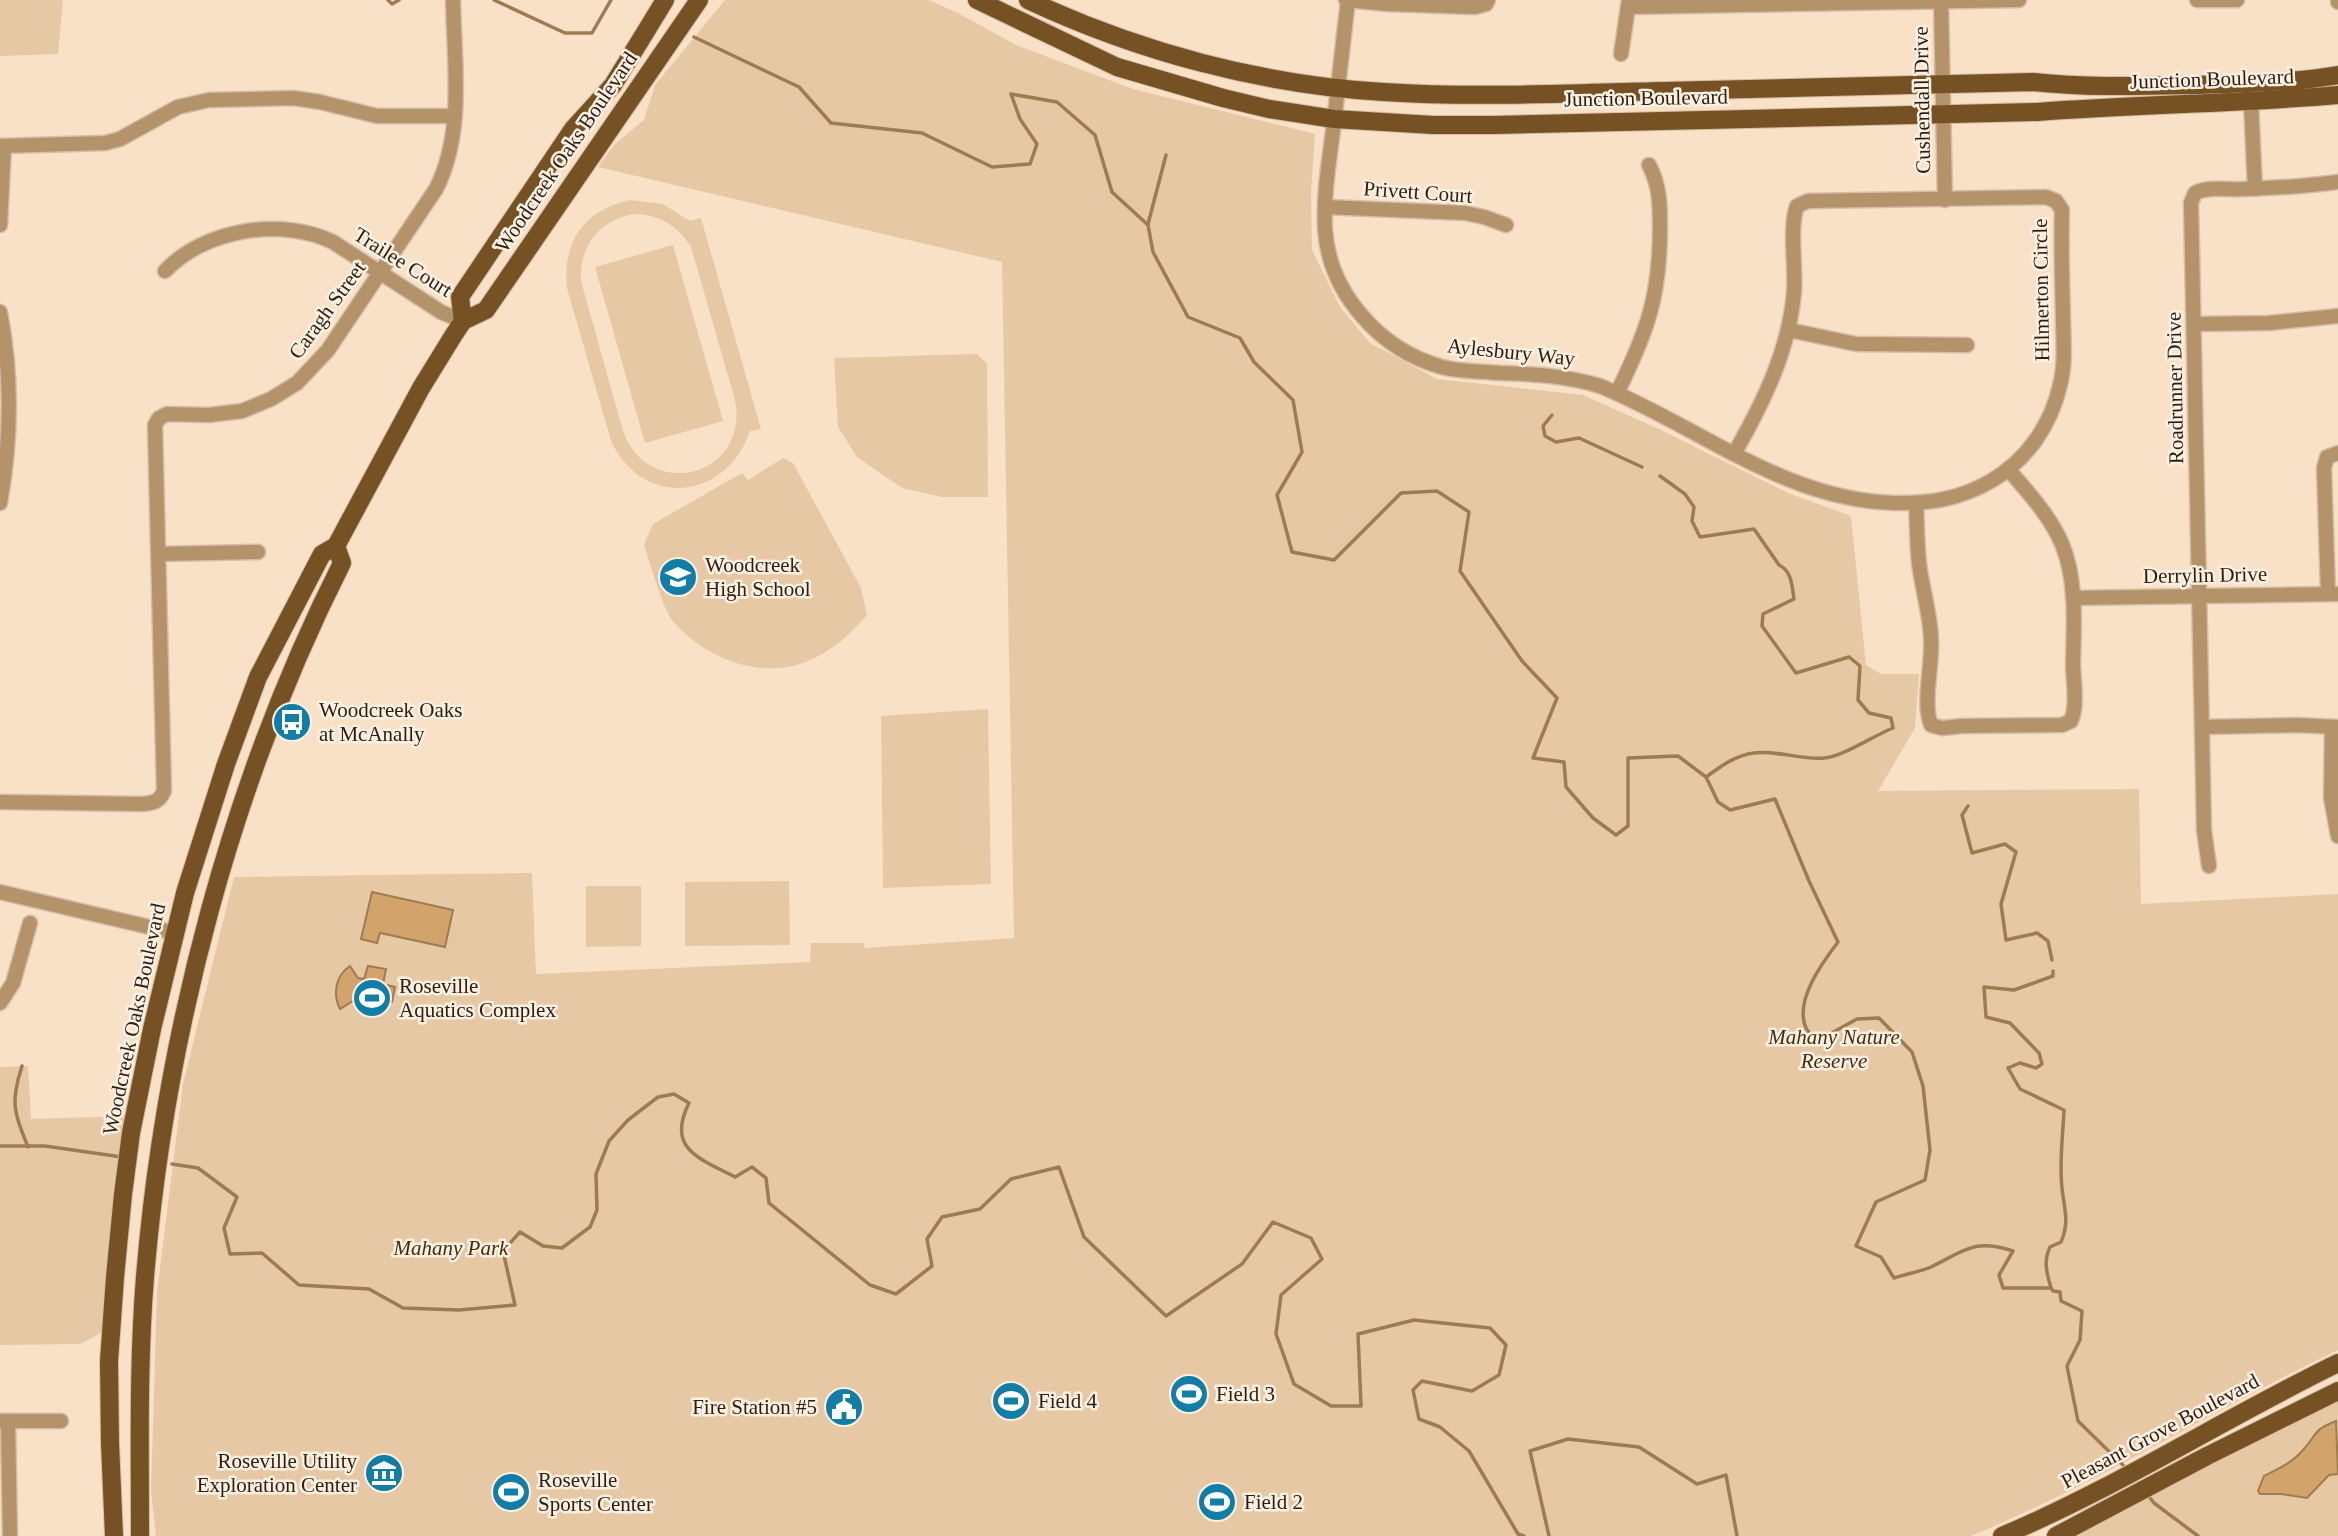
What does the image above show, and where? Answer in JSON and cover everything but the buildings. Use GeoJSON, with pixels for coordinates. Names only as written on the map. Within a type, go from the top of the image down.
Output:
{"type":"FeatureCollection","features":[{"type":"Feature","properties":{"kind":"main road","name":"Woodcreek Oaks Boulevard"},"geometry":{"type":"LineString","coordinates":[[463,321],[460,297],[573,129],[613,85],[665,0]]}},
{"type":"Feature","properties":{"kind":"main road","name":"Woodcreek Oaks Boulevard"},"geometry":{"type":"LineString","coordinates":[[114,1536],[109,1361],[123,1194],[143,1074],[175,933],[202,835],[258,677],[322,554],[336,546],[421,388],[463,321],[485,310],[699,0]]}},
{"type":"Feature","properties":{"kind":"main road","name":"Junction Boulevard"},"geometry":{"type":"LineString","coordinates":[[977,0],[1117,67],[1234,101],[1334,119],[1433,125],[1493,125],[2037,112],[2118,106],[2251,103],[2338,95]]}},
{"type":"Feature","properties":{"kind":"main road","name":"Junction Boulevard"},"geometry":{"type":"LineString","coordinates":[[1028,0],[1072,20],[1224,68],[1338,88],[1382,92],[1485,95],[2033,82],[2083,87],[2162,86],[2271,82],[2338,75]]}},
{"type":"Feature","properties":{"kind":"main road","name":"Woodcreek Oaks Boulevard"},"geometry":{"type":"LineString","coordinates":[[140,1536],[140,1361],[146,1267],[170,1082],[202,940],[243,805],[277,710],[342,563],[336,546]]}},
{"type":"Feature","properties":{"kind":"main road"},"geometry":{"type":"LineString","coordinates":[[175,933],[202,940]]}},
{"type":"Feature","properties":{"kind":"main road","name":"Pleasant Grove Boulevard"},"geometry":{"type":"LineString","coordinates":[[2002,1536],[2034,1523],[2110,1484],[2338,1363]]}},
{"type":"Feature","properties":{"kind":"main road","name":"Pleasant Grove Boulevard"},"geometry":{"type":"LineString","coordinates":[[2056,1536],[2338,1391]]}},
{"type":"Feature","properties":{"kind":"street","name":"Caragh Street"},"geometry":{"type":"LineString","coordinates":[[0,802],[142,804],[160,799],[164,791],[155,425],[159,418],[167,414],[191,416],[233,412],[256,405],[284,392],[319,362],[441,179],[451,145],[454,116],[453,0]]}},
{"type":"Feature","properties":{"kind":"street"},"geometry":{"type":"LineString","coordinates":[[1347,0],[1475,7],[1486,4],[1488,0]]}},
{"type":"Feature","properties":{"kind":"street","name":"Aylesbury Way"},"geometry":{"type":"LineString","coordinates":[[1347,0],[1325,207],[1328,247],[1339,279],[1356,309],[1385,339],[1425,361],[1444,367],[1576,379],[1617,393],[1734,454]]}},
{"type":"Feature","properties":{"kind":"street"},"geometry":{"type":"LineString","coordinates":[[1621,54],[1628,3],[2018,0]]}},
{"type":"Feature","properties":{"kind":"street"},"geometry":{"type":"LineString","coordinates":[[2197,0],[2237,0]]}},
{"type":"Feature","properties":{"kind":"street","name":"Cushendall Drive"},"geometry":{"type":"LineString","coordinates":[[1941,1],[1945,200]]}},
{"type":"Feature","properties":{"kind":"street"},"geometry":{"type":"LineString","coordinates":[[0,225],[2,146],[105,143],[120,139],[178,107],[209,100],[293,98],[377,116],[454,116]]}},
{"type":"Feature","properties":{"kind":"street"},"geometry":{"type":"LineString","coordinates":[[2251,103],[2255,189]]}},
{"type":"Feature","properties":{"kind":"street"},"geometry":{"type":"LineString","coordinates":[[1617,393],[1646,330],[1659,274],[1660,201],[1656,178],[1649,165]]}},
{"type":"Feature","properties":{"kind":"street","name":"Roadrunner Drive"},"geometry":{"type":"LineString","coordinates":[[2210,866],[2204,830],[2191,203],[2195,193],[2205,188],[2255,189],[2338,182]]}},
{"type":"Feature","properties":{"kind":"street","name":"Hilmerton Circle"},"geometry":{"type":"LineString","coordinates":[[2046,197],[2056,201],[2062,210],[2064,351],[2060,384],[2035,443],[2008,469],[1980,487],[1961,495],[1916,503],[1877,502],[1833,495],[1789,481],[1734,454],[1769,386],[1789,330],[1795,273],[1792,217],[1797,206],[1808,201],[1945,200],[2046,197]]}},
{"type":"Feature","properties":{"kind":"street","name":"Privett Court"},"geometry":{"type":"LineString","coordinates":[[1325,207],[1465,213],[1506,225]]}},
{"type":"Feature","properties":{"kind":"street","name":"Trailee Court"},"geometry":{"type":"LineString","coordinates":[[165,271],[184,254],[217,239],[248,231],[296,230],[319,235],[441,312],[463,321]]}},
{"type":"Feature","properties":{"kind":"street"},"geometry":{"type":"LineString","coordinates":[[0,312],[5,343],[7,462],[0,503]]}},
{"type":"Feature","properties":{"kind":"street"},"geometry":{"type":"LineString","coordinates":[[2195,324],[2269,323],[2338,316]]}},
{"type":"Feature","properties":{"kind":"street"},"geometry":{"type":"LineString","coordinates":[[1789,330],[1856,344],[1967,345]]}},
{"type":"Feature","properties":{"kind":"street"},"geometry":{"type":"LineString","coordinates":[[2333,593],[2324,468],[2327,457],[2338,453]]}},
{"type":"Feature","properties":{"kind":"street"},"geometry":{"type":"LineString","coordinates":[[1916,503],[1919,564],[1931,636],[1931,675],[1927,700],[1931,724],[1942,728],[2062,725],[2071,721],[2075,712],[2073,598],[2069,566],[2061,542],[2039,507],[2008,469]]}},
{"type":"Feature","properties":{"kind":"street"},"geometry":{"type":"LineString","coordinates":[[159,554],[258,552]]}},
{"type":"Feature","properties":{"kind":"street","name":"Derrylin Drive"},"geometry":{"type":"LineString","coordinates":[[2073,598],[2333,593]]}},
{"type":"Feature","properties":{"kind":"street"},"geometry":{"type":"LineString","coordinates":[[2202,727],[2335,727],[2332,798],[2338,836]]}},
{"type":"Feature","properties":{"kind":"street"},"geometry":{"type":"LineString","coordinates":[[0,892],[175,933]]}},
{"type":"Feature","properties":{"kind":"street"},"geometry":{"type":"LineString","coordinates":[[0,1003],[9,991],[30,923]]}},
{"type":"Feature","properties":{"kind":"street"},"geometry":{"type":"LineString","coordinates":[[0,970],[15,974]]}},
{"type":"Feature","properties":{"kind":"street"},"geometry":{"type":"LineString","coordinates":[[10,1536],[4,1421],[61,1421]]}},
{"type":"Feature","properties":{"kind":"green space"},"geometry":{"type":"Polygon","coordinates":[[[0,0],[63,0],[58,54],[0,56],[0,0]]]}},
{"type":"Feature","properties":{"kind":"green space"},"geometry":{"type":"Polygon","coordinates":[[[725,0],[929,0],[1016,45],[1133,89],[1315,134],[1311,192],[1312,250],[1340,307],[1370,343],[1437,379],[1583,395],[1788,493],[1851,516],[1866,665],[1881,674],[1919,674],[1915,728],[1878,791],[2139,789],[2141,904],[2338,894],[2338,1350],[2110,1470],[1971,1536],[156,1536],[151,1491],[157,1292],[183,1084],[234,877],[532,873],[536,974],[810,962],[811,943],[864,943],[865,948],[1014,938],[1002,262],[598,167],[615,144],[644,120],[655,85],[725,0]]]}},
{"type":"Feature","properties":{"kind":"green space"},"geometry":{"type":"Polygon","coordinates":[[[630,200],[663,204],[690,221],[701,218],[761,429],[750,431],[738,454],[723,472],[704,483],[684,488],[663,486],[643,478],[625,463],[611,441],[567,288],[566,271],[568,256],[580,230],[600,211],[630,200]],[[635,214],[612,222],[594,236],[584,256],[581,281],[623,431],[636,453],[654,467],[674,473],[694,471],[713,462],[727,447],[736,426],[735,400],[691,247],[680,233],[667,223],[635,214]]]}},
{"type":"Feature","properties":{"kind":"green space"},"geometry":{"type":"Polygon","coordinates":[[[673,245],[723,421],[645,443],[595,267],[673,245]]]}},
{"type":"Feature","properties":{"kind":"green space"},"geometry":{"type":"Polygon","coordinates":[[[977,354],[987,364],[988,497],[942,497],[902,488],[857,457],[838,427],[834,358],[977,354]]]}},
{"type":"Feature","properties":{"kind":"green space"},"geometry":{"type":"Polygon","coordinates":[[[783,458],[793,463],[861,588],[867,615],[840,641],[808,661],[790,667],[753,667],[734,662],[701,646],[673,621],[661,597],[644,545],[653,524],[742,473],[748,480],[783,458]]]}},
{"type":"Feature","properties":{"kind":"green space"},"geometry":{"type":"Polygon","coordinates":[[[988,709],[991,884],[883,888],[881,716],[988,709]]]}},
{"type":"Feature","properties":{"kind":"green space"},"geometry":{"type":"Polygon","coordinates":[[[789,881],[790,945],[685,946],[685,882],[789,881]]]}},
{"type":"Feature","properties":{"kind":"green space"},"geometry":{"type":"Polygon","coordinates":[[[586,886],[641,886],[641,946],[586,947],[586,886]]]}},
{"type":"Feature","properties":{"kind":"green space"},"geometry":{"type":"Polygon","coordinates":[[[28,1066],[31,1119],[128,1116],[105,1331],[80,1344],[0,1345],[0,1067],[28,1066]]]}},
{"type":"Feature","properties":{"kind":"green space"},"geometry":{"type":"Polygon","coordinates":[[[2338,1399],[2338,1536],[2064,1536],[2338,1399]]]}},
{"type":"Feature","properties":{"kind":"shaded area"},"geometry":{"type":"Polygon","coordinates":[[[372,892],[453,910],[445,947],[380,933],[377,943],[361,939],[372,892]]]}},
{"type":"Feature","properties":{"kind":"shaded area"},"geometry":{"type":"Polygon","coordinates":[[[350,966],[358,978],[364,979],[368,966],[386,969],[383,984],[395,987],[392,1002],[383,1000],[385,993],[382,992],[378,1007],[353,1001],[340,1009],[336,997],[337,985],[341,974],[350,966]]]}},
{"type":"Feature","properties":{"kind":"shaded area"},"geometry":{"type":"Polygon","coordinates":[[[2336,1421],[2338,1474],[2329,1475],[2307,1498],[2260,1494],[2258,1491],[2264,1476],[2294,1459],[2319,1430],[2336,1421]]]}},
{"type":"Feature","properties":{"kind":"waterway"},"geometry":{"type":"LineString","coordinates":[[388,0],[392,4],[399,0]]}},
{"type":"Feature","properties":{"kind":"waterway"},"geometry":{"type":"LineString","coordinates":[[494,0],[565,33],[592,33],[611,0]]}},
{"type":"Feature","properties":{"kind":"waterway"},"geometry":{"type":"LineString","coordinates":[[694,37],[799,87],[831,123],[922,133],[992,167],[1030,164],[1037,144],[1020,119],[1011,94],[1057,102],[1095,135],[1112,192],[1148,225],[1153,252],[1188,317],[1240,338],[1254,362],[1293,400],[1302,452],[1277,495],[1292,552],[1334,560],[1401,493],[1437,491],[1469,512],[1460,571],[1522,661],[1557,698],[1533,758],[1564,762],[1566,787],[1593,818],[1616,835],[1628,826],[1628,758],[1678,756],[1706,777],[1718,802],[1730,810],[1775,799],[1838,942],[1818,971],[1807,994],[1803,1017],[1806,1028],[1817,1041],[1857,1019],[1879,1018],[1912,1052],[1923,1086],[1930,1150],[1925,1180],[1876,1202],[1856,1246],[1881,1257],[1894,1278],[1931,1267],[1970,1248],[1988,1246],[2013,1251],[1999,1275],[2003,1288],[2051,1288],[2060,1292],[2061,1301],[2082,1311],[2080,1340],[2067,1366],[2078,1421],[2127,1469]]}},
{"type":"Feature","properties":{"kind":"waterway"},"geometry":{"type":"LineString","coordinates":[[1148,224],[1166,155]]}},
{"type":"Feature","properties":{"kind":"waterway"},"geometry":{"type":"LineString","coordinates":[[1552,415],[1543,426],[1545,436],[1556,442],[1579,438],[1642,467]]}},
{"type":"Feature","properties":{"kind":"waterway"},"geometry":{"type":"LineString","coordinates":[[1660,476],[1685,494],[1694,507],[1692,521],[1700,537],[1754,529],[1779,565],[1787,571],[1794,599],[1763,614],[1762,626],[1796,673],[1849,657],[1860,666],[1858,700],[1869,713],[1891,718],[1893,728],[1831,757],[1747,754],[1723,765],[1706,777]]}},
{"type":"Feature","properties":{"kind":"waterway"},"geometry":{"type":"LineString","coordinates":[[1968,806],[1962,815],[1972,853],[2005,844],[2016,852],[2001,904],[2006,940],[2037,933],[2048,941],[2052,960]]}},
{"type":"Feature","properties":{"kind":"waterway"},"geometry":{"type":"LineString","coordinates":[[2051,1288],[2047,1257],[2050,1247],[2061,1242],[2066,1221],[2061,1168],[2064,1110],[2020,1089],[2008,1068],[2020,1063],[2036,1068],[2042,1064],[2039,1053],[2010,1023],[1986,1017],[1984,987],[2014,990],[2053,976],[2053,971]]}},
{"type":"Feature","properties":{"kind":"waterway"},"geometry":{"type":"LineString","coordinates":[[22,1066],[15,1107],[28,1147]]}},
{"type":"Feature","properties":{"kind":"waterway"},"geometry":{"type":"LineString","coordinates":[[172,1164],[198,1168],[237,1197],[224,1228],[230,1254],[262,1253],[299,1285],[369,1289],[403,1308],[459,1310],[515,1305],[503,1251],[520,1232],[543,1246],[562,1248],[590,1227],[597,1210],[596,1174],[609,1141],[628,1120],[658,1097],[674,1094],[689,1103],[681,1131],[690,1150],[709,1164],[735,1177],[752,1167],[766,1178],[769,1203],[870,1285],[896,1294],[932,1266],[927,1239],[942,1217],[980,1209],[1011,1179],[1059,1167],[1084,1237],[1166,1316],[1242,1264],[1273,1222],[1311,1238],[1322,1259],[1281,1295],[1276,1334],[1294,1384],[1331,1406],[1361,1406],[1358,1334],[1414,1320],[1490,1328],[1506,1345],[1499,1375],[1472,1391],[1422,1381],[1413,1390],[1419,1419],[1440,1427],[1469,1451],[1518,1534],[1524,1536]]}},
{"type":"Feature","properties":{"kind":"waterway"},"geometry":{"type":"LineString","coordinates":[[0,1146],[45,1146],[122,1157]]}},
{"type":"Feature","properties":{"kind":"waterway"},"geometry":{"type":"LineString","coordinates":[[1549,1536],[1530,1451],[1568,1439],[1639,1447],[1697,1484],[1726,1475],[1737,1536]]}},
{"type":"Feature","properties":{"kind":"waterway"},"geometry":{"type":"LineString","coordinates":[[2147,1494],[2154,1503],[2198,1536]]}},
{"type":"Feature","properties":{"kind":"place","name":"Woodcreek High School"},"geometry":{"type":"Point","coordinates":[678,577]}},
{"type":"Feature","properties":{"kind":"place","name":"Woodcreek Oaks at McAnally"},"geometry":{"type":"Point","coordinates":[292,722]}},
{"type":"Feature","properties":{"kind":"place","name":"Roseville Aquatics Complex"},"geometry":{"type":"Point","coordinates":[372,998]}},
{"type":"Feature","properties":{"kind":"place","name":"Field 3"},"geometry":{"type":"Point","coordinates":[1189,1394]}},
{"type":"Feature","properties":{"kind":"place","name":"Field 4"},"geometry":{"type":"Point","coordinates":[1011,1401]}},
{"type":"Feature","properties":{"kind":"place","name":"Fire Station #5"},"geometry":{"type":"Point","coordinates":[844,1407]}},
{"type":"Feature","properties":{"kind":"place","name":"Roseville Utility Exploration Center"},"geometry":{"type":"Point","coordinates":[384,1473]}},
{"type":"Feature","properties":{"kind":"place","name":"Roseville Sports Center"},"geometry":{"type":"Point","coordinates":[511,1492]}},
{"type":"Feature","properties":{"kind":"place","name":"Field 2"},"geometry":{"type":"Point","coordinates":[1217,1502]}},
{"type":"Feature","properties":{"kind":"park label","name":"Mahany Nature Reserve"},"geometry":{"type":"Point","coordinates":[1834,1049]}},
{"type":"Feature","properties":{"kind":"park label","name":"Mahany Park"},"geometry":{"type":"Point","coordinates":[451,1248]}}]}
